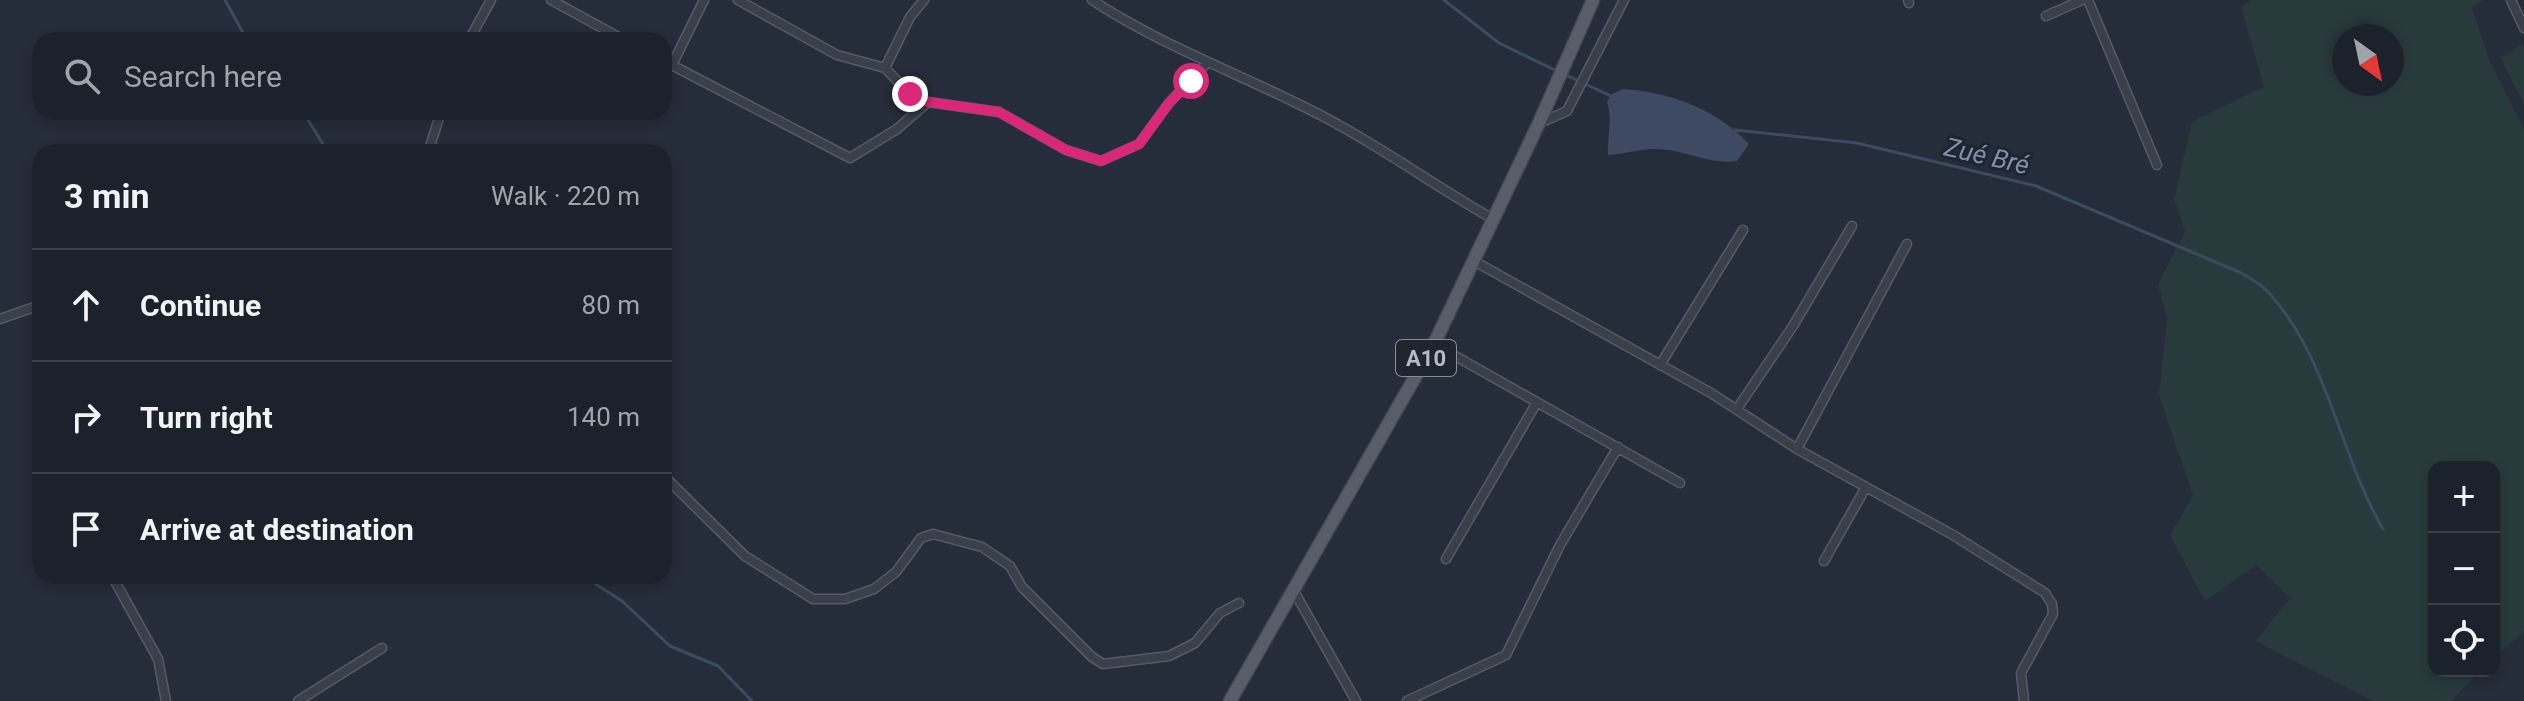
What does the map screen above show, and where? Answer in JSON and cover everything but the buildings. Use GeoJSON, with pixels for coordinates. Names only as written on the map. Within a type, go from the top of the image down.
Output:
{"type":"FeatureCollection","features":[{"type":"Feature","properties":{"kind":"main road","name":"A10"},"geometry":{"type":"LineString","coordinates":[[1230,701],[1295,593],[1434,344],[1539,123],[1593,0]]}},
{"type":"Feature","properties":{"kind":"street"},"geometry":{"type":"LineString","coordinates":[[473,32],[491,0]]}},
{"type":"Feature","properties":{"kind":"street"},"geometry":{"type":"LineString","coordinates":[[551,0],[609,32]]}},
{"type":"Feature","properties":{"kind":"street"},"geometry":{"type":"LineString","coordinates":[[672,56],[704,0]]}},
{"type":"Feature","properties":{"kind":"street"},"geometry":{"type":"LineString","coordinates":[[738,0],[837,55],[885,68],[910,94],[928,102],[999,112],[1066,150],[1101,161],[1139,144],[1169,103],[1206,64]]}},
{"type":"Feature","properties":{"kind":"street"},"geometry":{"type":"LineString","coordinates":[[885,68],[910,17],[924,0]]}},
{"type":"Feature","properties":{"kind":"street"},"geometry":{"type":"LineString","coordinates":[[1092,0],[1206,64],[1338,124],[1429,183],[1493,219]]}},
{"type":"Feature","properties":{"kind":"street"},"geometry":{"type":"LineString","coordinates":[[1539,123],[1567,111],[1624,0]]}},
{"type":"Feature","properties":{"kind":"street"},"geometry":{"type":"LineString","coordinates":[[2046,16],[2085,0],[2157,165]]}},
{"type":"Feature","properties":{"kind":"street"},"geometry":{"type":"LineString","coordinates":[[2511,0],[2524,28]]}},
{"type":"Feature","properties":{"kind":"street"},"geometry":{"type":"LineString","coordinates":[[672,65],[850,158],[897,129],[928,102]]}},
{"type":"Feature","properties":{"kind":"street"},"geometry":{"type":"LineString","coordinates":[[432,144],[438,120]]}},
{"type":"Feature","properties":{"kind":"street"},"geometry":{"type":"LineString","coordinates":[[1737,409],[1793,326],[1852,226]]}},
{"type":"Feature","properties":{"kind":"street"},"geometry":{"type":"LineString","coordinates":[[1660,365],[1743,230]]}},
{"type":"Feature","properties":{"kind":"street"},"geometry":{"type":"LineString","coordinates":[[1797,449],[1907,244]]}},
{"type":"Feature","properties":{"kind":"street"},"geometry":{"type":"LineString","coordinates":[[1474,261],[1737,409],[1797,449],[1953,535],[2045,593],[2052,604],[2053,614],[2021,673],[2024,701]]}},
{"type":"Feature","properties":{"kind":"street"},"geometry":{"type":"LineString","coordinates":[[0,319],[32,308]]}},
{"type":"Feature","properties":{"kind":"street"},"geometry":{"type":"LineString","coordinates":[[1434,344],[1680,483]]}},
{"type":"Feature","properties":{"kind":"street"},"geometry":{"type":"LineString","coordinates":[[1446,559],[1537,402]]}},
{"type":"Feature","properties":{"kind":"street"},"geometry":{"type":"LineString","coordinates":[[1407,701],[1506,655],[1560,545],[1618,447]]}},
{"type":"Feature","properties":{"kind":"street"},"geometry":{"type":"LineString","coordinates":[[672,484],[745,556],[813,599],[845,599],[874,589],[896,572],[921,538],[933,534],[982,547],[1010,566],[1032,597],[1092,657],[1103,664],[1169,656],[1195,643],[1220,613],[1239,603]]}},
{"type":"Feature","properties":{"kind":"street"},"geometry":{"type":"LineString","coordinates":[[1824,561],[1866,487]]}},
{"type":"Feature","properties":{"kind":"street"},"geometry":{"type":"LineString","coordinates":[[116,584],[158,659],[166,701]]}},
{"type":"Feature","properties":{"kind":"street"},"geometry":{"type":"LineString","coordinates":[[1295,593],[1329,660],[1356,701]]}},
{"type":"Feature","properties":{"kind":"street"},"geometry":{"type":"LineString","coordinates":[[298,701],[382,648]]}},
{"type":"Feature","properties":{"kind":"shaded area"},"geometry":{"type":"Polygon","coordinates":[[[2252,0],[2482,0],[2472,8],[2490,62],[2524,130],[2524,631],[2500,653],[2500,461],[2428,461],[2428,677],[2474,677],[2451,701],[2373,701],[2256,641],[2290,598],[2256,565],[2205,601],[2170,535],[2193,496],[2159,395],[2167,318],[2158,284],[2185,232],[2174,199],[2192,122],[2264,87],[2241,7],[2252,0]]]}},
{"type":"Feature","properties":{"kind":"shaded area"},"geometry":{"type":"Polygon","coordinates":[[[2524,43],[2524,104],[2501,58],[2524,43]]]}},
{"type":"Feature","properties":{"kind":"water"},"geometry":{"type":"Polygon","coordinates":[[[1623,89],[1658,94],[1691,104],[1722,121],[1749,144],[1737,161],[1727,162],[1658,149],[1608,155],[1610,121],[1607,102],[1612,94],[1623,89]]]}},
{"type":"Feature","properties":{"kind":"waterway"},"geometry":{"type":"LineString","coordinates":[[225,0],[243,32]]}},
{"type":"Feature","properties":{"kind":"waterway","name":"Zué Bré"},"geometry":{"type":"LineString","coordinates":[[1444,0],[1499,43],[1559,72]]}},
{"type":"Feature","properties":{"kind":"waterway","name":"Zué Bré"},"geometry":{"type":"LineString","coordinates":[[1566,75],[1613,97]]}},
{"type":"Feature","properties":{"kind":"waterway"},"geometry":{"type":"LineString","coordinates":[[308,120],[323,144]]}},
{"type":"Feature","properties":{"kind":"waterway","name":"Zué Bré"},"geometry":{"type":"LineString","coordinates":[[1735,130],[1857,143],[2036,186],[2255,281],[2289,319],[2306,347],[2355,470],[2383,529]]}},
{"type":"Feature","properties":{"kind":"waterway"},"geometry":{"type":"LineString","coordinates":[[595,584],[622,601],[670,646],[718,666],[752,701]]}},
{"type":"Feature","properties":{"kind":"route"},"geometry":{"type":"LineString","coordinates":[[910,94],[928,102],[999,112],[1066,150],[1101,161],[1139,144],[1169,103],[1191,81]]}}]}
